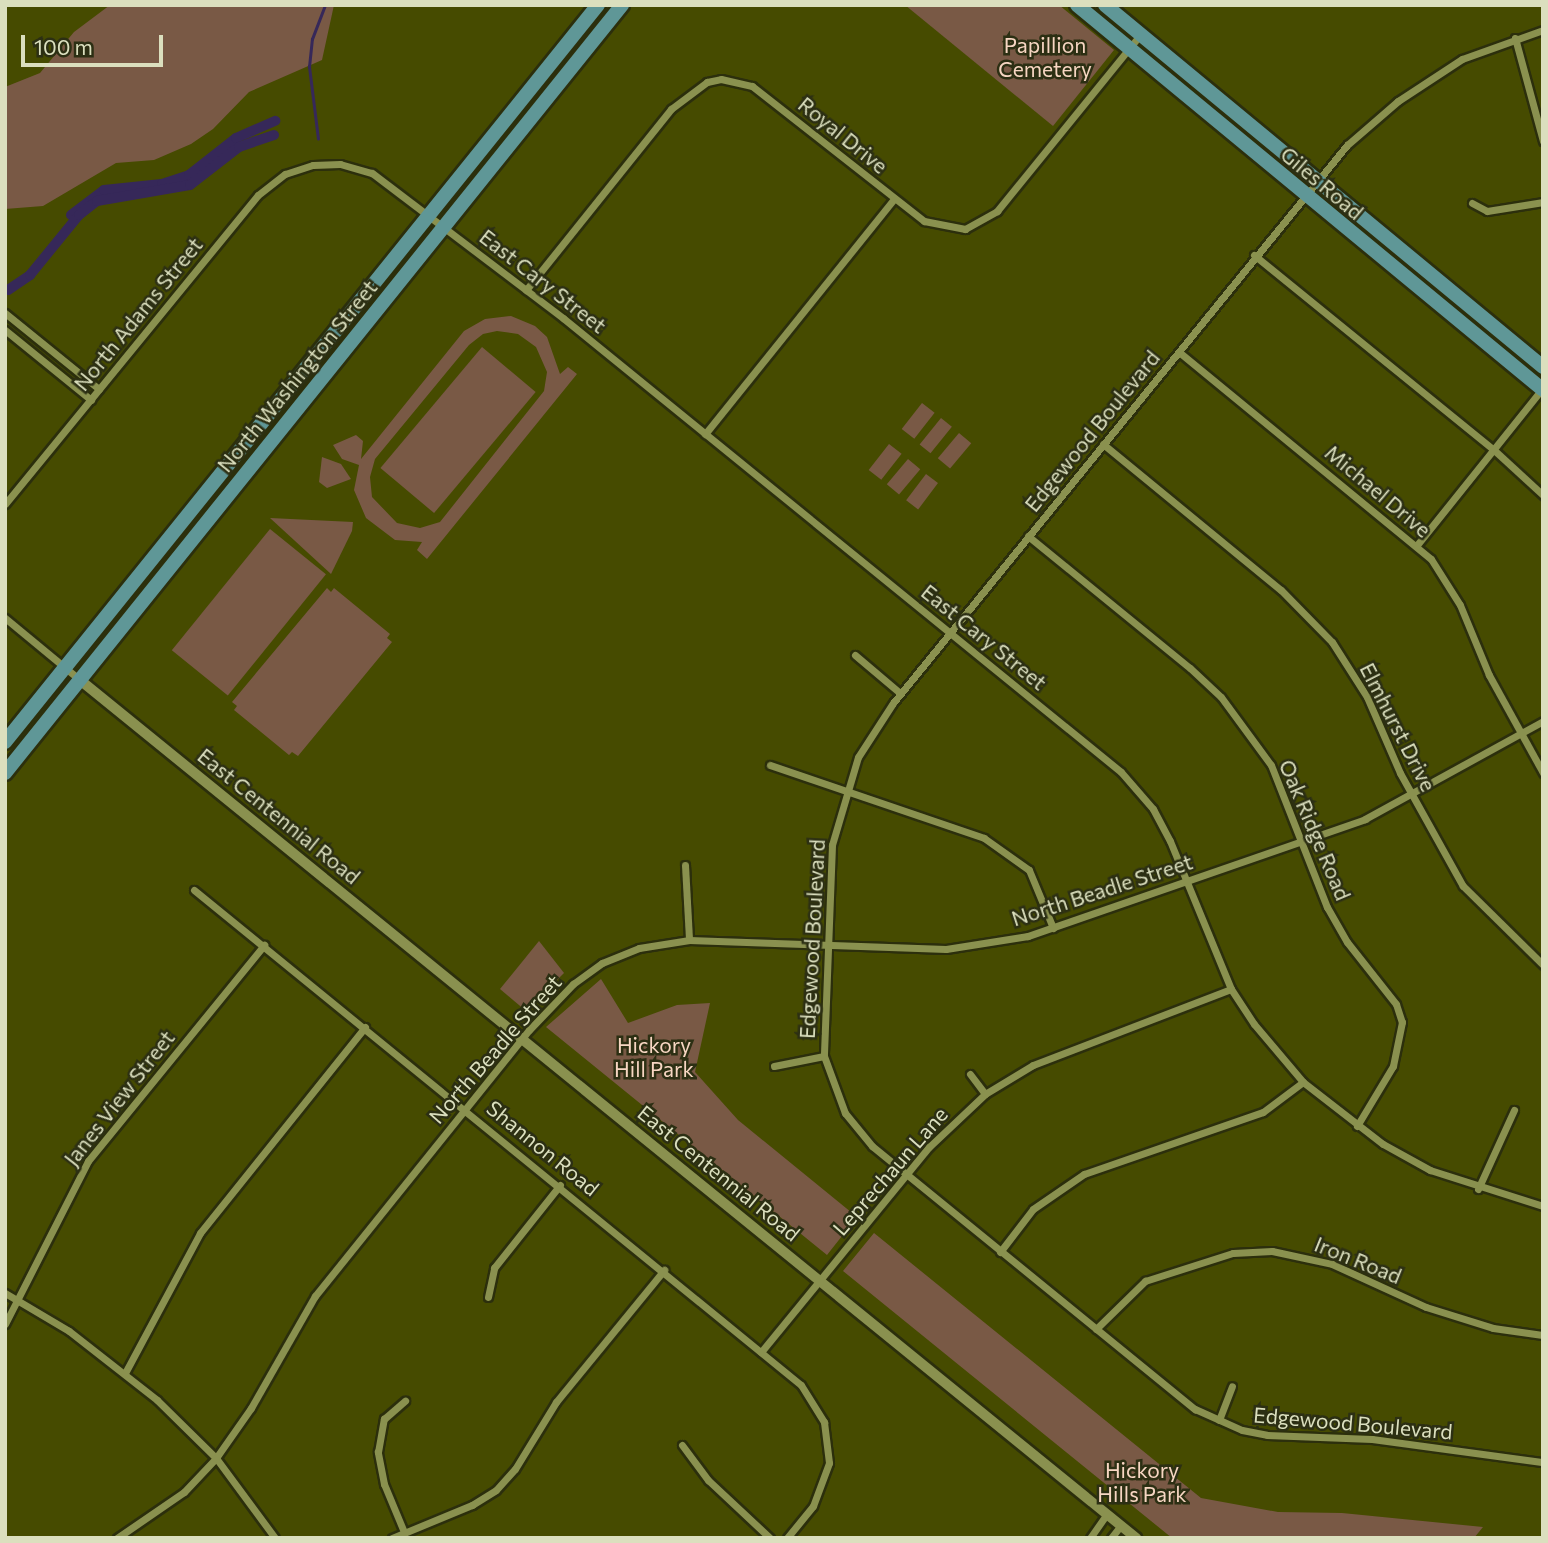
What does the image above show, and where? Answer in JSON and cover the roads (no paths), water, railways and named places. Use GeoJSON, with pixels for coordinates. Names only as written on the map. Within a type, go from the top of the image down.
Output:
{"type":"FeatureCollection","features":[{"type":"Feature","properties":{"kind":"main road","name":"North Washington Street"},"geometry":{"type":"LineString","coordinates":[[5,742],[598,5]]}},
{"type":"Feature","properties":{"kind":"main road","name":"North Washington Street"},"geometry":{"type":"LineString","coordinates":[[5,773],[622,5]]}},
{"type":"Feature","properties":{"kind":"main road","name":"Giles Road"},"geometry":{"type":"LineString","coordinates":[[1077,5],[1543,390]]}},
{"type":"Feature","properties":{"kind":"main road","name":"Giles Road"},"geometry":{"type":"LineString","coordinates":[[1105,5],[1543,367]]}},
{"type":"Feature","properties":{"kind":"street","name":"Edgewood Boulevard"},"geometry":{"type":"LineString","coordinates":[[1543,30],[1462,59],[1425,81],[1359,133],[1254,255],[1179,352],[900,693],[858,757],[832,845],[824,1056],[837,1097],[857,1130],[906,1175],[1195,1409],[1266,1435],[1372,1439],[1543,1462]]}},
{"type":"Feature","properties":{"kind":"street","name":"Royal Drive"},"geometry":{"type":"LineString","coordinates":[[526,290],[671,109],[707,82],[721,79],[752,86],[894,199],[938,227],[965,229],[998,211],[1140,35]]}},
{"type":"Feature","properties":{"kind":"street"},"geometry":{"type":"LineString","coordinates":[[1515,38],[1543,141]]}},
{"type":"Feature","properties":{"kind":"street","name":"East Cary Street"},"geometry":{"type":"LineString","coordinates":[[313,165],[340,164],[372,173],[444,226],[950,631],[1121,772],[1153,809],[1230,989],[1254,1024],[1303,1082],[1357,1126],[1430,1170],[1478,1189],[1543,1206]]}},
{"type":"Feature","properties":{"kind":"street","name":"North Adams Street"},"geometry":{"type":"LineString","coordinates":[[5,504],[258,195],[285,174],[313,165]]}},
{"type":"Feature","properties":{"kind":"street"},"geometry":{"type":"LineString","coordinates":[[705,434],[894,199]]}},
{"type":"Feature","properties":{"kind":"street"},"geometry":{"type":"LineString","coordinates":[[1472,204],[1487,211],[1543,202]]}},
{"type":"Feature","properties":{"kind":"street"},"geometry":{"type":"LineString","coordinates":[[1254,255],[1494,450],[1543,495]]}},
{"type":"Feature","properties":{"kind":"street"},"geometry":{"type":"LineString","coordinates":[[5,313],[99,389]]}},
{"type":"Feature","properties":{"kind":"street"},"geometry":{"type":"LineString","coordinates":[[5,330],[90,400]]}},
{"type":"Feature","properties":{"kind":"street","name":"Michael Drive"},"geometry":{"type":"LineString","coordinates":[[1179,352],[1417,545],[1460,605],[1489,675],[1543,773]]}},
{"type":"Feature","properties":{"kind":"street"},"geometry":{"type":"LineString","coordinates":[[1417,545],[1543,390]]}},
{"type":"Feature","properties":{"kind":"street","name":"Elmhurst Drive"},"geometry":{"type":"LineString","coordinates":[[1103,444],[1309,615],[1367,697],[1412,793],[1469,894],[1543,965]]}},
{"type":"Feature","properties":{"kind":"street","name":"Oak Ridge Road"},"geometry":{"type":"LineString","coordinates":[[1028,536],[1221,697],[1271,765],[1327,907],[1347,942],[1396,1004],[1402,1023],[1393,1066],[1357,1126]]}},
{"type":"Feature","properties":{"kind":"street"},"geometry":{"type":"LineString","coordinates":[[5,618],[80,681]]}},
{"type":"Feature","properties":{"kind":"street"},"geometry":{"type":"LineString","coordinates":[[855,655],[900,693]]}},
{"type":"Feature","properties":{"kind":"street","name":"East Centennial Road"},"geometry":{"type":"LineString","coordinates":[[80,681],[1136,1538]]}},
{"type":"Feature","properties":{"kind":"street","name":"North Beadle Street"},"geometry":{"type":"LineString","coordinates":[[117,1538],[184,1492],[216,1458],[251,1408],[315,1296],[521,1039],[573,984],[602,963],[639,948],[689,940],[946,949],[1053,928],[1365,819],[1543,720]]}},
{"type":"Feature","properties":{"kind":"street"},"geometry":{"type":"LineString","coordinates":[[770,765],[985,838],[1006,850],[1029,870],[1053,928]]}},
{"type":"Feature","properties":{"kind":"street"},"geometry":{"type":"LineString","coordinates":[[685,865],[689,940]]}},
{"type":"Feature","properties":{"kind":"street","name":"Shannon Road"},"geometry":{"type":"LineString","coordinates":[[194,890],[560,1185],[801,1385],[824,1422],[829,1463],[813,1506],[787,1538]]}},
{"type":"Feature","properties":{"kind":"street","name":"Janes View Street"},"geometry":{"type":"LineString","coordinates":[[5,1324],[88,1161],[264,945]]}},
{"type":"Feature","properties":{"kind":"street","name":"Leprechaun Lane"},"geometry":{"type":"LineString","coordinates":[[761,1352],[906,1175],[956,1118],[985,1094],[1033,1065],[1230,989]]}},
{"type":"Feature","properties":{"kind":"street"},"geometry":{"type":"LineString","coordinates":[[125,1373],[200,1233],[365,1027]]}},
{"type":"Feature","properties":{"kind":"street"},"geometry":{"type":"LineString","coordinates":[[774,1066],[824,1056]]}},
{"type":"Feature","properties":{"kind":"street"},"geometry":{"type":"LineString","coordinates":[[970,1074],[985,1094]]}},
{"type":"Feature","properties":{"kind":"street"},"geometry":{"type":"LineString","coordinates":[[1000,1252],[1033,1209],[1084,1174],[1263,1112],[1303,1082]]}},
{"type":"Feature","properties":{"kind":"street"},"geometry":{"type":"LineString","coordinates":[[1478,1189],[1514,1110]]}},
{"type":"Feature","properties":{"kind":"street"},"geometry":{"type":"LineString","coordinates":[[488,1297],[494,1268],[560,1185]]}},
{"type":"Feature","properties":{"kind":"street","name":"Iron Road"},"geometry":{"type":"LineString","coordinates":[[1096,1329],[1145,1281],[1233,1252],[1272,1251],[1332,1264],[1426,1307],[1493,1328],[1543,1335]]}},
{"type":"Feature","properties":{"kind":"street"},"geometry":{"type":"LineString","coordinates":[[392,1538],[472,1505],[496,1490],[515,1469],[555,1402],[664,1270]]}},
{"type":"Feature","properties":{"kind":"street"},"geometry":{"type":"LineString","coordinates":[[5,1293],[125,1373],[216,1458],[275,1538]]}},
{"type":"Feature","properties":{"kind":"street"},"geometry":{"type":"LineString","coordinates":[[1219,1420],[1232,1386]]}},
{"type":"Feature","properties":{"kind":"street"},"geometry":{"type":"LineString","coordinates":[[404,1532],[384,1484],[378,1452],[384,1419],[405,1401]]}},
{"type":"Feature","properties":{"kind":"street"},"geometry":{"type":"LineString","coordinates":[[682,1446],[708,1480],[770,1538]]}},
{"type":"Feature","properties":{"kind":"street"},"geometry":{"type":"LineString","coordinates":[[1090,1538],[1107,1514]]}},
{"type":"Feature","properties":{"kind":"street"},"geometry":{"type":"LineString","coordinates":[[1111,1538],[1121,1525]]}},
{"type":"Feature","properties":{"kind":"waterway"},"geometry":{"type":"LineString","coordinates":[[318,139],[309,67],[312,39],[325,5]]}},
{"type":"Feature","properties":{"kind":"waterway"},"geometry":{"type":"LineString","coordinates":[[71,215],[104,190],[162,184],[189,175],[236,138],[275,121]]}},
{"type":"Feature","properties":{"kind":"waterway"},"geometry":{"type":"LineString","coordinates":[[8,290],[30,275],[79,215],[97,201],[190,185],[239,147],[274,135]]}},
{"type":"Feature","properties":{"kind":"park label","name":"Papillion Cemetery"},"geometry":{"type":"Point","coordinates":[1045,57]}},
{"type":"Feature","properties":{"kind":"park label","name":"Hickory Hill Park"},"geometry":{"type":"Point","coordinates":[654,1057]}},
{"type":"Feature","properties":{"kind":"park label","name":"Hickory Hills Park"},"geometry":{"type":"Point","coordinates":[1142,1482]}}]}
